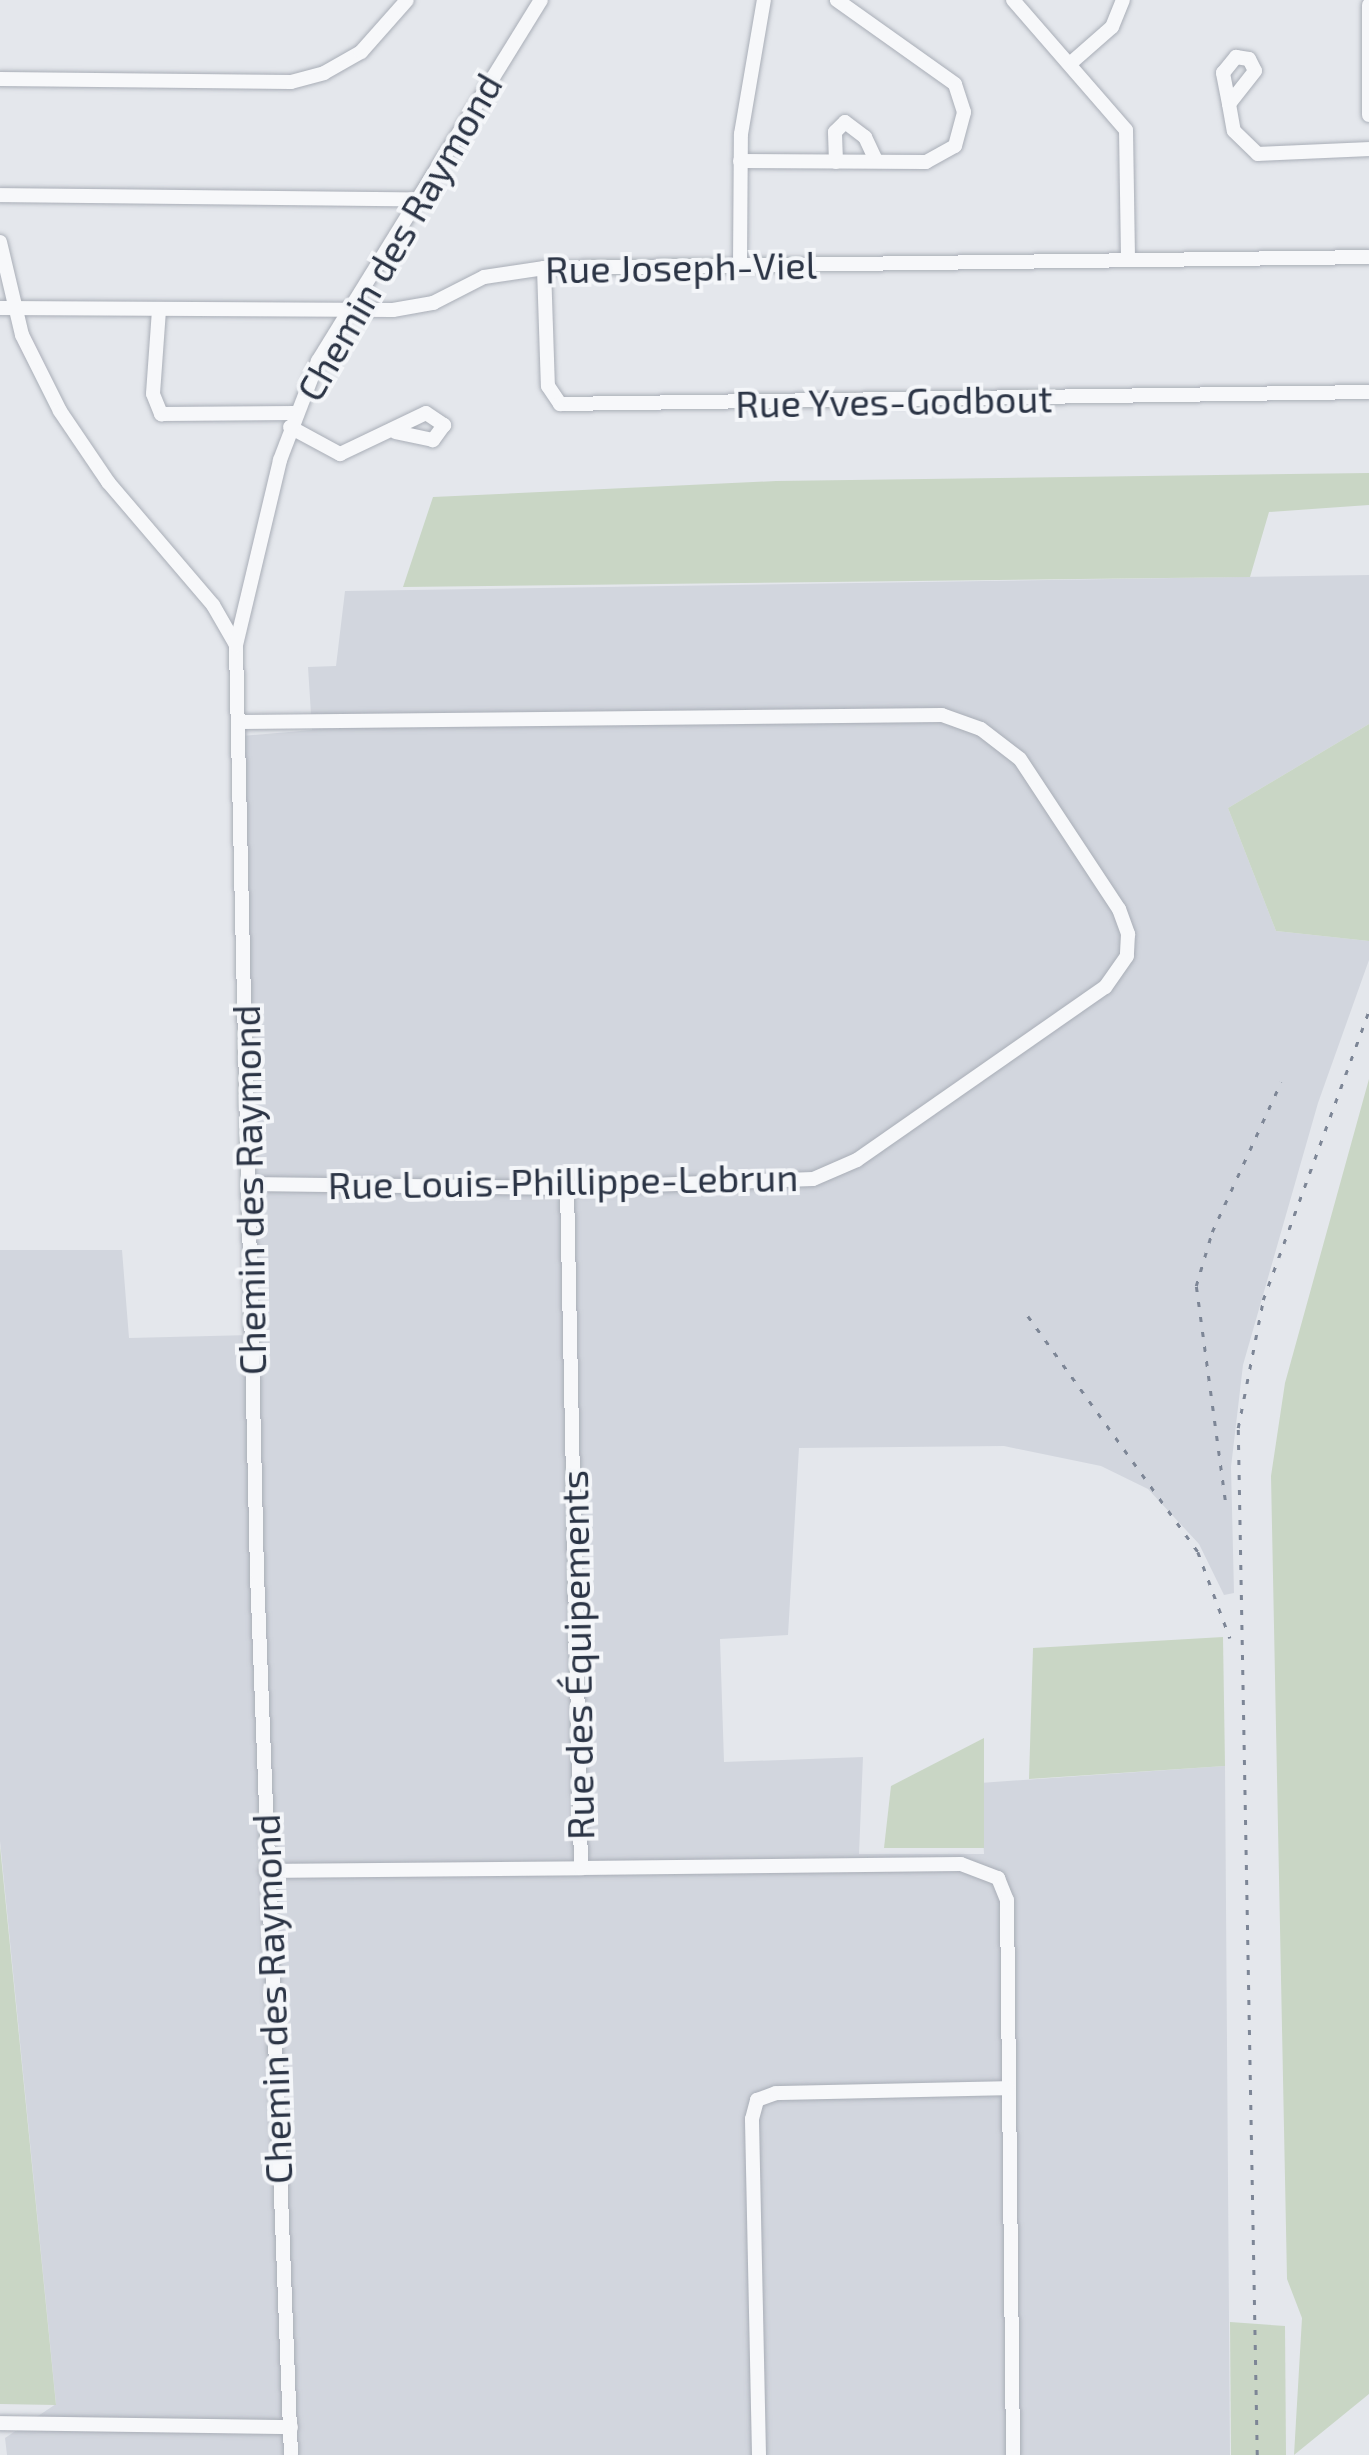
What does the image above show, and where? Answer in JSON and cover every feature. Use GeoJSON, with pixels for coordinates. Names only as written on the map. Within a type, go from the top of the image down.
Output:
{"type":"FeatureCollection","features":[{"type":"Feature","properties":{"kind":"street"},"geometry":{"type":"LineString","coordinates":[[0,79],[292,82],[324,74],[361,52],[407,0]]}},
{"type":"Feature","properties":{"kind":"street","name":"Chemin des Raymond"},"geometry":{"type":"LineString","coordinates":[[291,2455],[266,1870],[248,1184],[241,722],[236,645],[293,420],[348,308],[541,0]]}},
{"type":"Feature","properties":{"kind":"street"},"geometry":{"type":"LineString","coordinates":[[740,266],[740,161],[764,0]]}},
{"type":"Feature","properties":{"kind":"street"},"geometry":{"type":"LineString","coordinates":[[740,161],[876,162],[947,156],[960,133],[962,96],[942,71],[836,0]]}},
{"type":"Feature","properties":{"kind":"street"},"geometry":{"type":"LineString","coordinates":[[1013,0],[1072,62],[1126,130],[1128,260]]}},
{"type":"Feature","properties":{"kind":"street"},"geometry":{"type":"LineString","coordinates":[[1072,62],[1112,27],[1124,0]]}},
{"type":"Feature","properties":{"kind":"street"},"geometry":{"type":"LineString","coordinates":[[1369,5],[1369,115]]}},
{"type":"Feature","properties":{"kind":"street"},"geometry":{"type":"LineString","coordinates":[[1229,104],[1234,131],[1258,154],[1369,149]]}},
{"type":"Feature","properties":{"kind":"street"},"geometry":{"type":"LineString","coordinates":[[836,162],[835,132],[845,122],[859,130],[876,162]]}},
{"type":"Feature","properties":{"kind":"street"},"geometry":{"type":"LineString","coordinates":[[0,195],[415,199]]}},
{"type":"Feature","properties":{"kind":"street"},"geometry":{"type":"LineString","coordinates":[[0,242],[7,308],[36,368],[83,447],[212,606],[236,645]]}},
{"type":"Feature","properties":{"kind":"street","name":"Rue Joseph-Viel"},"geometry":{"type":"LineString","coordinates":[[7,308],[393,310],[432,303],[484,277],[544,268],[1369,256]]}},
{"type":"Feature","properties":{"kind":"street","name":"Rue Yves-Godbout"},"geometry":{"type":"LineString","coordinates":[[544,268],[548,386],[560,404],[1369,392]]}},
{"type":"Feature","properties":{"kind":"street"},"geometry":{"type":"LineString","coordinates":[[159,310],[153,394],[161,414],[293,420],[340,454],[396,432]]}},
{"type":"Feature","properties":{"kind":"street","name":"Rue Louis-Phillippe-Lebrun"},"geometry":{"type":"LineString","coordinates":[[241,722],[745,713],[926,714],[990,734],[1041,786],[1119,908],[1127,956],[1106,988],[1032,1043],[834,1171],[788,1184],[567,1188],[248,1184]]}},
{"type":"Feature","properties":{"kind":"street","name":"Rue des Équipements"},"geometry":{"type":"LineString","coordinates":[[266,1870],[581,1868],[567,1188]]}},
{"type":"Feature","properties":{"kind":"street"},"geometry":{"type":"LineString","coordinates":[[581,1868],[933,1863],[988,1870],[1006,1900],[1014,2455]]}},
{"type":"Feature","properties":{"kind":"street"},"geometry":{"type":"LineString","coordinates":[[759,2455],[752,2118],[757,2100],[776,2093],[1008,2088]]}},
{"type":"Feature","properties":{"kind":"street"},"geometry":{"type":"LineString","coordinates":[[0,2423],[292,2427]]}},
{"type":"Feature","properties":{"kind":"shaded area"},"geometry":{"type":"Polygon","coordinates":[[[1369,575],[1369,724],[1228,808],[1276,931],[1369,941],[1369,960],[1318,1103],[1243,1365],[1231,1467],[1234,1593],[1224,1595],[1199,1544],[1148,1489],[1101,1466],[1004,1446],[799,1448],[788,1635],[720,1639],[724,1762],[863,1757],[859,1854],[984,1854],[980,1783],[1225,1766],[1230,2455],[7,2455],[5,2438],[56,2404],[0,1841],[0,1250],[122,1250],[129,1338],[251,1335],[241,736],[312,730],[308,667],[336,666],[345,591],[1369,575]]]}},
{"type":"Feature","properties":{"kind":"green space"},"geometry":{"type":"Polygon","coordinates":[[[1369,473],[1369,505],[1269,512],[1250,577],[403,587],[433,497],[776,481],[1369,473]]]}},
{"type":"Feature","properties":{"kind":"green space"},"geometry":{"type":"Polygon","coordinates":[[[1369,724],[1369,941],[1276,931],[1228,808],[1369,724]]]}},
{"type":"Feature","properties":{"kind":"green space"},"geometry":{"type":"Polygon","coordinates":[[[1369,1079],[1369,2394],[1294,2455],[1302,2318],[1287,2279],[1271,1476],[1285,1383],[1369,1079]]]}},
{"type":"Feature","properties":{"kind":"green space"},"geometry":{"type":"Polygon","coordinates":[[[1223,1637],[1225,1766],[1029,1779],[1033,1648],[1223,1637]]]}},
{"type":"Feature","properties":{"kind":"green space"},"geometry":{"type":"Polygon","coordinates":[[[984,1738],[984,1848],[884,1848],[891,1786],[984,1738]]]}},
{"type":"Feature","properties":{"kind":"green space"},"geometry":{"type":"Polygon","coordinates":[[[0,1846],[56,2405],[0,2404],[0,1846]]]}},
{"type":"Feature","properties":{"kind":"green space"},"geometry":{"type":"Polygon","coordinates":[[[1230,2322],[1285,2326],[1286,2455],[1231,2455],[1230,2322]]]}},
{"type":"Feature","properties":{"kind":"railway"},"geometry":{"type":"LineString","coordinates":[[1257,2455],[1238,1428],[1263,1300],[1369,1011]]}},
{"type":"Feature","properties":{"kind":"railway"},"geometry":{"type":"LineString","coordinates":[[1225,1500],[1196,1286],[1212,1232],[1281,1082]]}},
{"type":"Feature","properties":{"kind":"railway"},"geometry":{"type":"LineString","coordinates":[[1028,1316],[1198,1552],[1230,1638]]}}]}
